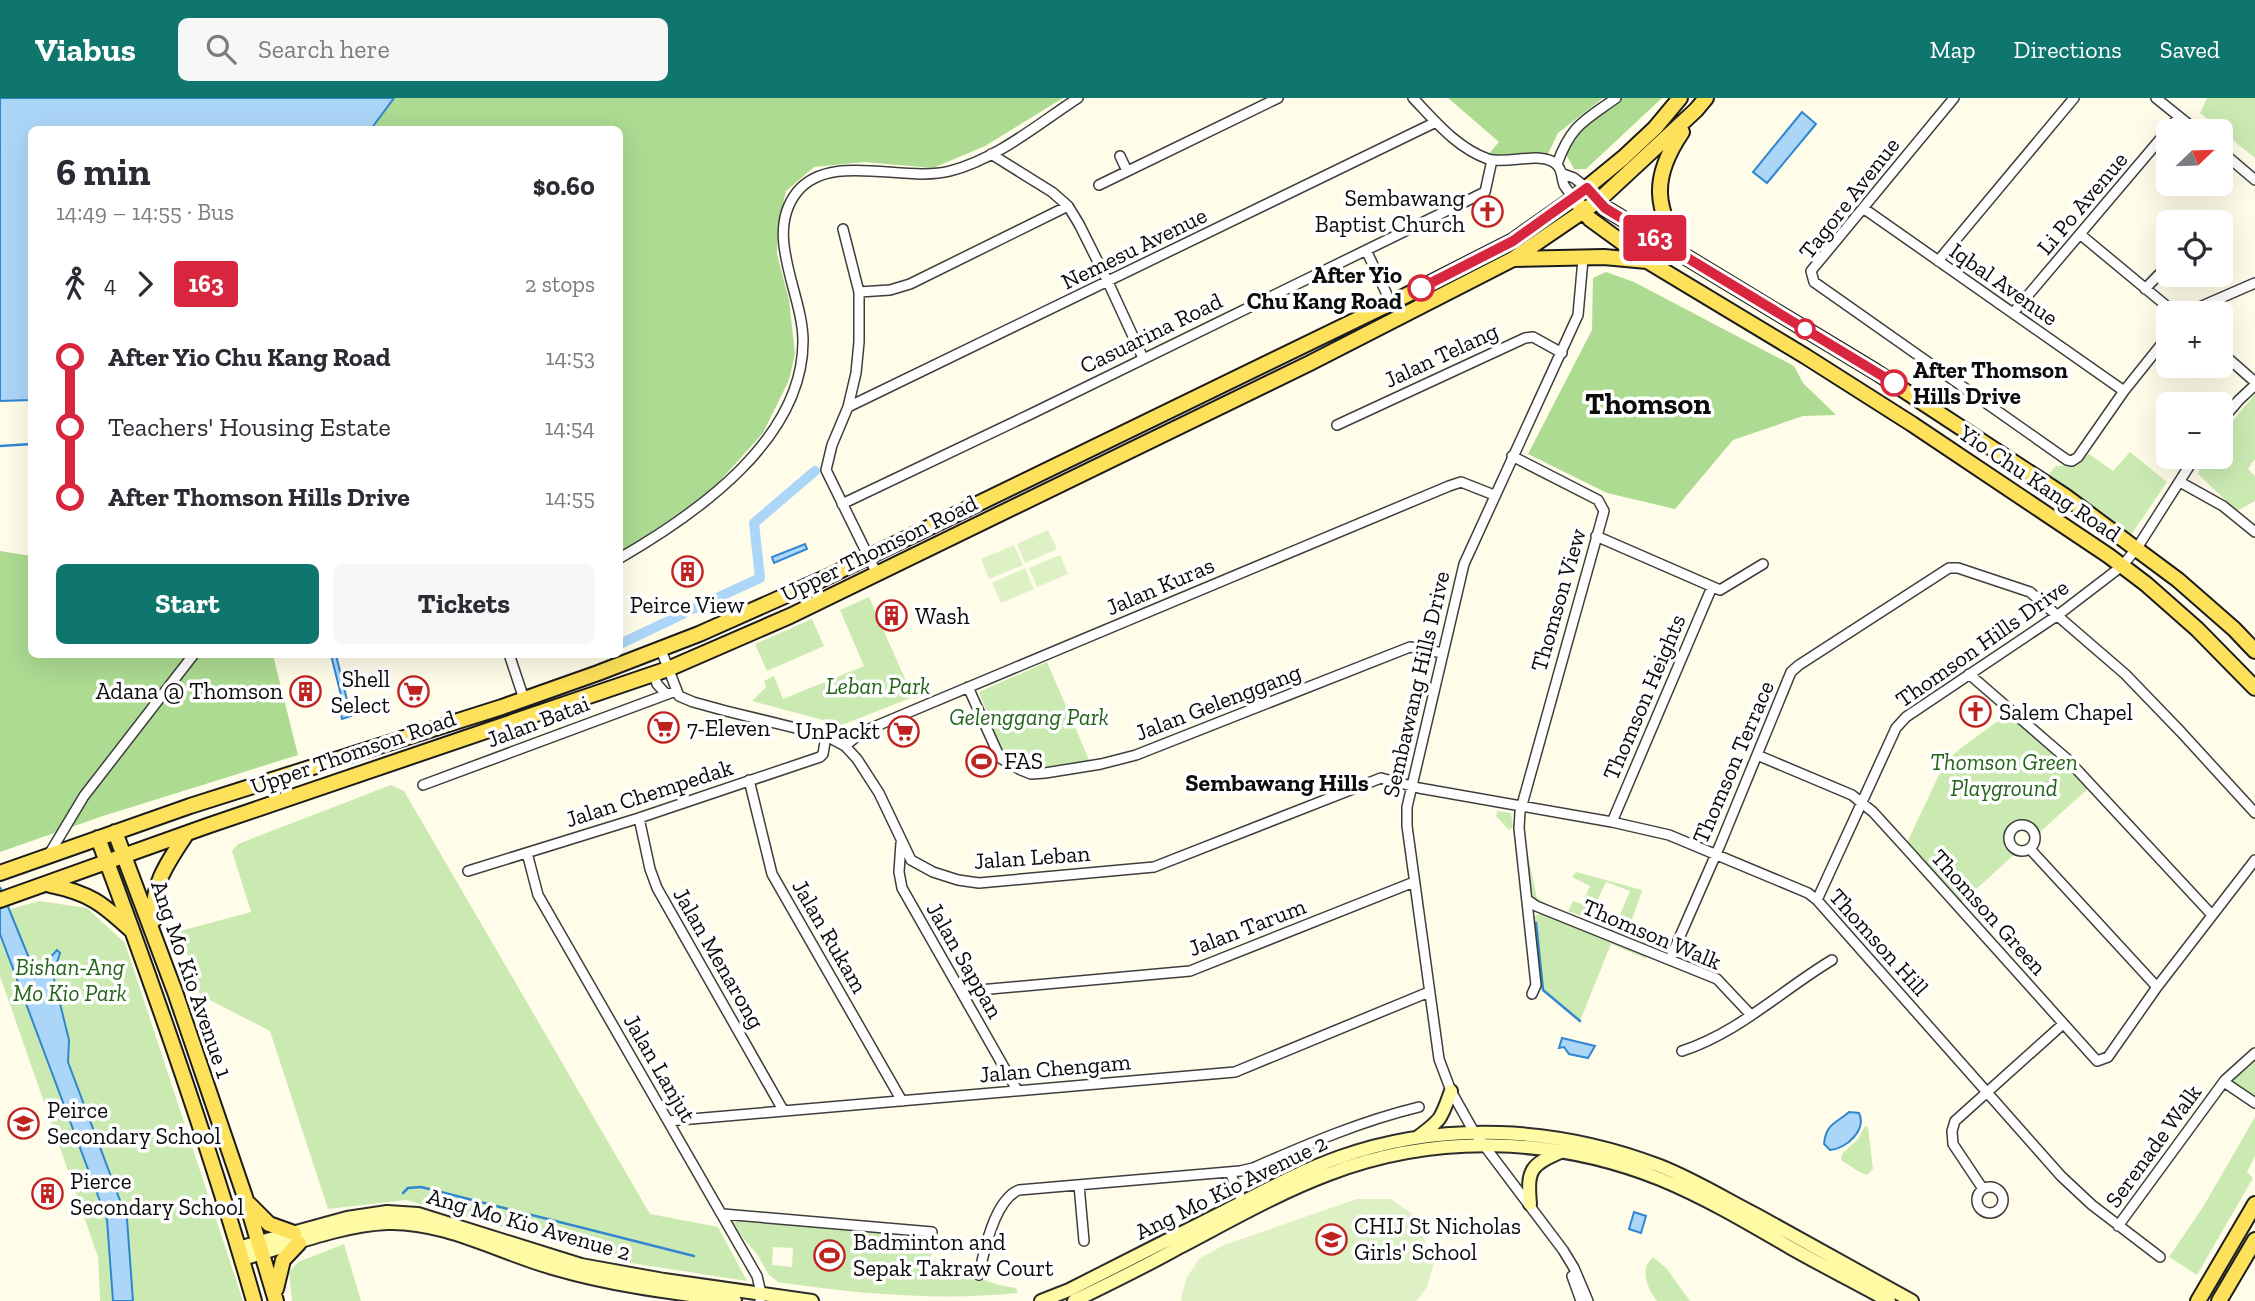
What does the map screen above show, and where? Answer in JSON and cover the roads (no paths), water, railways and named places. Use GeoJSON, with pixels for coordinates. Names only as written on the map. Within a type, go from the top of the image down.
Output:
{"type":"FeatureCollection","features":[{"type":"Feature","properties":{"kind":"main road","name":"Upper Thomson Road"},"geometry":{"type":"LineString","coordinates":[[1,873],[116,832],[524,699],[661,650],[868,557],[1513,241],[1574,198],[1623,158],[1655,128],[1680,98]]}},
{"type":"Feature","properties":{"kind":"main road","name":"Upper Thomson Road"},"geometry":{"type":"LineString","coordinates":[[4,899],[187,833],[661,671],[790,616],[1310,363],[1513,259],[1598,201],[1706,98]]}},
{"type":"Feature","properties":{"kind":"main road"},"geometry":{"type":"LineString","coordinates":[[1684,256],[1664,219],[1660,182],[1669,151],[1696,110]]}},
{"type":"Feature","properties":{"kind":"main road","name":"Yio Chu Kang Road"},"geometry":{"type":"LineString","coordinates":[[1587,188],[1605,208],[1876,372],[2044,482],[2178,580],[2255,651]]}},
{"type":"Feature","properties":{"kind":"main road","name":"Yio Chu Kang Road"},"geometry":{"type":"LineString","coordinates":[[1574,198],[1590,219],[1649,262],[1912,424],[2094,545],[2197,629],[2255,688]]}},
{"type":"Feature","properties":{"kind":"main road"},"geometry":{"type":"LineString","coordinates":[[1513,259],[1611,257],[1649,262]]}},
{"type":"Feature","properties":{"kind":"main road"},"geometry":{"type":"LineString","coordinates":[[1768,308],[1787,324],[1793,340],[1792,349]]}},
{"type":"Feature","properties":{"kind":"main road"},"geometry":{"type":"LineString","coordinates":[[1301,346],[1296,354],[1297,359],[1300,363],[1310,363]]}},
{"type":"Feature","properties":{"kind":"main road","name":"Ang Mo Kio Avenue 1"},"geometry":{"type":"LineString","coordinates":[[116,832],[245,1197],[276,1299]]}},
{"type":"Feature","properties":{"kind":"main road"},"geometry":{"type":"LineString","coordinates":[[156,939],[153,902],[162,872],[187,833]]}},
{"type":"Feature","properties":{"kind":"main road","name":"Ang Mo Kio Avenue 1"},"geometry":{"type":"LineString","coordinates":[[98,838],[134,933],[254,1301]]}},
{"type":"Feature","properties":{"kind":"main road"},"geometry":{"type":"LineString","coordinates":[[47,884],[70,888],[91,898],[105,906],[134,933]]}},
{"type":"Feature","properties":{"kind":"main road"},"geometry":{"type":"LineString","coordinates":[[1417,1138],[1436,1125],[1442,1117],[1451,1091]]}},
{"type":"Feature","properties":{"kind":"main road","name":"Ang Mo Kio Avenue 2"},"geometry":{"type":"LineString","coordinates":[[1074,1301],[1245,1206],[1282,1181],[1336,1158],[1369,1147],[1417,1138],[1474,1132],[1523,1133],[1561,1139],[1599,1147],[1662,1167],[1711,1190],[1912,1301]]}},
{"type":"Feature","properties":{"kind":"main road","name":"Ang Mo Kio Avenue 2"},"geometry":{"type":"LineString","coordinates":[[1041,1301],[1245,1206],[1317,1179],[1379,1158],[1422,1150],[1483,1145],[1563,1151],[1625,1167],[1690,1192],[1889,1301]]}},
{"type":"Feature","properties":{"kind":"main road"},"geometry":{"type":"LineString","coordinates":[[1530,1205],[1528,1185],[1531,1173],[1540,1161],[1563,1151]]}},
{"type":"Feature","properties":{"kind":"main road"},"geometry":{"type":"LineString","coordinates":[[245,1197],[256,1213],[269,1224],[296,1238],[281,1265],[276,1299]]}},
{"type":"Feature","properties":{"kind":"main road"},"geometry":{"type":"LineString","coordinates":[[2198,1301],[2255,1204]]}},
{"type":"Feature","properties":{"kind":"main road","name":"Ang Mo Kio Avenue 2"},"geometry":{"type":"LineString","coordinates":[[240,1254],[296,1238],[360,1226],[385,1223],[415,1225],[450,1233],[555,1269],[614,1283],[735,1301]]}},
{"type":"Feature","properties":{"kind":"main road"},"geometry":{"type":"LineString","coordinates":[[2219,1301],[2255,1240]]}},
{"type":"Feature","properties":{"kind":"main road","name":"Ang Mo Kio Avenue 2"},"geometry":{"type":"LineString","coordinates":[[663,1291],[812,1301]]}},
{"type":"Feature","properties":{"kind":"street"},"geometry":{"type":"LineString","coordinates":[[623,556],[667,530],[724,486],[752,456],[784,410],[798,377],[803,340],[783,239],[785,217],[798,191],[828,173],[841,170],[921,174],[949,172],[991,153],[1078,98]]}},
{"type":"Feature","properties":{"kind":"street"},"geometry":{"type":"LineString","coordinates":[[1099,184],[1278,98]]}},
{"type":"Feature","properties":{"kind":"street"},"geometry":{"type":"LineString","coordinates":[[1413,98],[1471,152],[1492,160],[1541,158],[1556,164],[1563,174],[1564,186],[1574,198]]}},
{"type":"Feature","properties":{"kind":"street"},"geometry":{"type":"LineString","coordinates":[[1556,164],[1572,132],[1581,122],[1616,98]]}},
{"type":"Feature","properties":{"kind":"street","name":"Tagore Avenue"},"geometry":{"type":"LineString","coordinates":[[1954,98],[1811,271],[1814,282],[2067,460],[2072,461],[2078,457],[2156,351]]}},
{"type":"Feature","properties":{"kind":"street"},"geometry":{"type":"LineString","coordinates":[[1938,261],[2074,98]]}},
{"type":"Feature","properties":{"kind":"street"},"geometry":{"type":"LineString","coordinates":[[2156,98],[2182,119]]}},
{"type":"Feature","properties":{"kind":"street","name":"Li Po Avenue"},"geometry":{"type":"LineString","coordinates":[[2013,313],[2179,117]]}},
{"type":"Feature","properties":{"kind":"street","name":"Nemesu Avenue"},"geometry":{"type":"LineString","coordinates":[[848,407],[1436,122]]}},
{"type":"Feature","properties":{"kind":"street"},"geometry":{"type":"LineString","coordinates":[[991,153],[1052,192],[1068,206],[1080,224],[1143,358]]}},
{"type":"Feature","properties":{"kind":"street"},"geometry":{"type":"LineString","coordinates":[[1120,156],[1127,171]]}},
{"type":"Feature","properties":{"kind":"street","name":"Casuarina Road"},"geometry":{"type":"LineString","coordinates":[[842,504],[1485,192],[1492,160]]}},
{"type":"Feature","properties":{"kind":"street"},"geometry":{"type":"LineString","coordinates":[[2233,161],[2255,180]]}},
{"type":"Feature","properties":{"kind":"street"},"geometry":{"type":"LineString","coordinates":[[1563,174],[1587,188]]}},
{"type":"Feature","properties":{"kind":"street"},"geometry":{"type":"LineString","coordinates":[[859,292],[890,290],[910,284],[1068,206]]}},
{"type":"Feature","properties":{"kind":"street","name":"Iqbal Avenue"},"geometry":{"type":"LineString","coordinates":[[1863,208],[2124,391]]}},
{"type":"Feature","properties":{"kind":"street"},"geometry":{"type":"LineString","coordinates":[[843,229],[859,292],[859,342],[856,373],[848,407],[832,445],[827,470],[877,574]]}},
{"type":"Feature","properties":{"kind":"street"},"geometry":{"type":"LineString","coordinates":[[2081,235],[2160,301]]}},
{"type":"Feature","properties":{"kind":"street"},"geometry":{"type":"LineString","coordinates":[[1366,250],[1391,303]]}},
{"type":"Feature","properties":{"kind":"street","name":"Sembawang Hills Drive"},"geometry":{"type":"LineString","coordinates":[[1571,1265],[1557,1241],[1474,1132],[1451,1091],[1440,1059],[1429,992],[1407,826],[1407,807],[1464,564],[1578,315],[1583,259]]}},
{"type":"Feature","properties":{"kind":"street"},"geometry":{"type":"LineString","coordinates":[[2146,289],[2156,278]]}},
{"type":"Feature","properties":{"kind":"street"},"geometry":{"type":"LineString","coordinates":[[2213,301],[2255,282]]}},
{"type":"Feature","properties":{"kind":"street","name":"Jalan Telang"},"geometry":{"type":"LineString","coordinates":[[1337,425],[1525,338],[1532,337],[1562,353]]}},
{"type":"Feature","properties":{"kind":"street"},"geometry":{"type":"LineString","coordinates":[[2233,363],[2255,384],[2233,407]]}},
{"type":"Feature","properties":{"kind":"street","name":"Thomson View"},"geometry":{"type":"LineString","coordinates":[[1512,456],[1598,500],[1604,511],[1521,805]]}},
{"type":"Feature","properties":{"kind":"street","name":"Thomson Hills Drive"},"geometry":{"type":"LineString","coordinates":[[1817,900],[1896,727],[1906,716],[2058,615],[2122,566],[2137,548],[2188,469]]}},
{"type":"Feature","properties":{"kind":"street","name":"Jalan Kuras"},"geometry":{"type":"LineString","coordinates":[[845,747],[862,732],[1449,486],[1461,482],[1494,495]]}},
{"type":"Feature","properties":{"kind":"street"},"geometry":{"type":"LineString","coordinates":[[2180,482],[2223,506],[2255,533]]}},
{"type":"Feature","properties":{"kind":"street"},"geometry":{"type":"LineString","coordinates":[[1596,536],[1720,590],[1763,564]]}},
{"type":"Feature","properties":{"kind":"street","name":"Thomson Terrace"},"geometry":{"type":"LineString","coordinates":[[1670,959],[1791,672],[1799,664],[1949,568],[1958,568],[2030,592],[2058,615]]}},
{"type":"Feature","properties":{"kind":"street","name":"Thomson Heights"},"geometry":{"type":"LineString","coordinates":[[1612,822],[1712,587]]}},
{"type":"Feature","properties":{"kind":"street"},"geometry":{"type":"LineString","coordinates":[[2058,615],[2134,684],[2255,813]]}},
{"type":"Feature","properties":{"kind":"street","name":"Jalan Gelenggang"},"geometry":{"type":"LineString","coordinates":[[968,687],[1000,758],[1031,774],[1045,774],[1136,755],[1410,647],[1443,653]]}},
{"type":"Feature","properties":{"kind":"street"},"geometry":{"type":"LineString","coordinates":[[661,650],[661,671],[657,684],[671,692]]}},
{"type":"Feature","properties":{"kind":"street"},"geometry":{"type":"LineString","coordinates":[[48,856],[84,796],[191,658]]}},
{"type":"Feature","properties":{"kind":"street"},"geometry":{"type":"LineString","coordinates":[[510,658],[524,699]]}},
{"type":"Feature","properties":{"kind":"street"},"geometry":{"type":"LineString","coordinates":[[661,671],[671,692]]}},
{"type":"Feature","properties":{"kind":"street"},"geometry":{"type":"LineString","coordinates":[[1969,674],[2067,759],[2212,915]]}},
{"type":"Feature","properties":{"kind":"street","name":"Jalan Leban"},"geometry":{"type":"LineString","coordinates":[[671,692],[693,702],[826,736],[845,747],[857,759],[878,793],[911,860],[933,872],[979,883],[1154,867],[1376,779],[1412,786]]}},
{"type":"Feature","properties":{"kind":"street","name":"Jalan Batai"},"geometry":{"type":"LineString","coordinates":[[423,785],[671,692]]}},
{"type":"Feature","properties":{"kind":"street","name":"Jalan Chempedak"},"geometry":{"type":"LineString","coordinates":[[467,872],[820,757],[824,754],[826,736]]}},
{"type":"Feature","properties":{"kind":"street","name":"Thomson Green"},"geometry":{"type":"LineString","coordinates":[[1758,755],[1861,802],[1904,846],[2094,1059],[2101,1061],[2108,1057],[2157,987],[2255,860]]}},
{"type":"Feature","properties":{"kind":"street","name":"Jalan Rukam"},"geometry":{"type":"LineString","coordinates":[[749,780],[772,874],[902,1101]]}},
{"type":"Feature","properties":{"kind":"street","name":"Thomson Hill"},"geometry":{"type":"LineString","coordinates":[[1412,786],[1669,835],[1808,893],[2062,1176],[2118,1226]]}},
{"type":"Feature","properties":{"kind":"street"},"geometry":{"type":"LineString","coordinates":[[1521,805],[1519,828],[1536,985],[1532,994]]}},
{"type":"Feature","properties":{"kind":"street","name":"Jalan Menarong"},"geometry":{"type":"LineString","coordinates":[[639,818],[657,888],[783,1110]]}},
{"type":"Feature","properties":{"kind":"street","name":"Jalan Sappan"},"geometry":{"type":"LineString","coordinates":[[901,842],[899,872],[902,888],[1017,1090]]}},
{"type":"Feature","properties":{"kind":"street"},"geometry":{"type":"LineString","coordinates":[[2030,849],[2157,987]]}},
{"type":"Feature","properties":{"kind":"street","name":"Jalan Lanjut"},"geometry":{"type":"LineString","coordinates":[[527,853],[538,895],[723,1214],[757,1276],[760,1297]]}},
{"type":"Feature","properties":{"kind":"street","name":"Jalan Tarum"},"geometry":{"type":"LineString","coordinates":[[962,993],[968,990],[1190,971],[1414,882]]}},
{"type":"Feature","properties":{"kind":"street","name":"Thomson Walk"},"geometry":{"type":"LineString","coordinates":[[1528,901],[1717,979],[1751,1014]]}},
{"type":"Feature","properties":{"kind":"street"},"geometry":{"type":"LineString","coordinates":[[1682,1051],[1710,1040],[1832,960]]}},
{"type":"Feature","properties":{"kind":"street","name":"Jalan Chengam"},"geometry":{"type":"LineString","coordinates":[[668,1121],[1235,1072],[1429,992]]}},
{"type":"Feature","properties":{"kind":"street"},"geometry":{"type":"LineString","coordinates":[[1983,1189],[1953,1144],[1952,1131],[1955,1121],[2063,1024]]}},
{"type":"Feature","properties":{"kind":"street","name":"Serenade Walk"},"geometry":{"type":"LineString","coordinates":[[2160,1257],[2118,1226],[2224,1082],[2255,1053]]}},
{"type":"Feature","properties":{"kind":"street"},"geometry":{"type":"LineString","coordinates":[[2224,1082],[2255,1103]]}},
{"type":"Feature","properties":{"kind":"street"},"geometry":{"type":"LineString","coordinates":[[979,1275],[984,1250],[1003,1201],[1010,1193],[1253,1168],[1338,1132],[1419,1107]]}},
{"type":"Feature","properties":{"kind":"street"},"geometry":{"type":"LineString","coordinates":[[1230,1172],[1245,1206]]}},
{"type":"Feature","properties":{"kind":"street"},"geometry":{"type":"LineString","coordinates":[[1079,1185],[1084,1241]]}},
{"type":"Feature","properties":{"kind":"street"},"geometry":{"type":"LineString","coordinates":[[723,1214],[932,1232]]}},
{"type":"Feature","properties":{"kind":"street"},"geometry":{"type":"LineString","coordinates":[[1571,1265],[1569,1269],[1581,1301]]}},
{"type":"Feature","properties":{"kind":"street"},"geometry":{"type":"LineString","coordinates":[[1571,1265],[1588,1301]]}},
{"type":"Feature","properties":{"kind":"water"},"geometry":{"type":"Polygon","coordinates":[[[0,98],[394,98],[373,126],[28,126],[28,400],[0,401],[0,98]]]}},
{"type":"Feature","properties":{"kind":"water"},"geometry":{"type":"Polygon","coordinates":[[[1802,112],[1816,124],[1767,183],[1753,172],[1802,112]]]}},
{"type":"Feature","properties":{"kind":"water"},"geometry":{"type":"Polygon","coordinates":[[[805,544],[807,549],[774,563],[772,557],[805,544]]]}},
{"type":"Feature","properties":{"kind":"water"},"geometry":{"type":"Polygon","coordinates":[[[332,658],[337,658],[351,716],[342,719],[338,700],[342,699],[332,658]]]}},
{"type":"Feature","properties":{"kind":"water"},"geometry":{"type":"Polygon","coordinates":[[[0,887],[31,963],[38,966],[57,950],[60,953],[53,975],[69,1040],[68,1062],[127,1219],[133,1301],[113,1301],[107,1220],[0,934],[0,887]]]}},
{"type":"Feature","properties":{"kind":"water"},"geometry":{"type":"Polygon","coordinates":[[[1562,1038],[1595,1046],[1588,1058],[1569,1054],[1564,1047],[1559,1048],[1562,1038]]]}},
{"type":"Feature","properties":{"kind":"water"},"geometry":{"type":"Polygon","coordinates":[[[1849,1112],[1859,1113],[1861,1119],[1858,1132],[1842,1146],[1830,1150],[1824,1144],[1827,1132],[1849,1112]]]}},
{"type":"Feature","properties":{"kind":"water"},"geometry":{"type":"Polygon","coordinates":[[[1634,1212],[1646,1216],[1641,1233],[1629,1229],[1634,1212]]]}},
{"type":"Feature","properties":{"kind":"waterway"},"geometry":{"type":"LineString","coordinates":[[0,446],[28,444]]}},
{"type":"Feature","properties":{"kind":"waterway"},"geometry":{"type":"LineString","coordinates":[[693,609],[760,578],[754,523],[815,471]]}},
{"type":"Feature","properties":{"kind":"waterway"},"geometry":{"type":"LineString","coordinates":[[623,643],[683,614]]}},
{"type":"Feature","properties":{"kind":"waterway"},"geometry":{"type":"LineString","coordinates":[[1536,923],[1543,990],[1580,1021]]}},
{"type":"Feature","properties":{"kind":"waterway"},"geometry":{"type":"LineString","coordinates":[[403,1193],[408,1188],[421,1187],[694,1256]]}},
{"type":"Feature","properties":{"kind":"place","name":"Sembawang Baptist Church"},"geometry":{"type":"Point","coordinates":[1488,211]}},
{"type":"Feature","properties":{"kind":"place","name":"After Yio Chu Kang Road"},"geometry":{"type":"Point","coordinates":[1421,288]}},
{"type":"Feature","properties":{"kind":"place","name":"After Thomson Hills Drive"},"geometry":{"type":"Point","coordinates":[1894,383]}},
{"type":"Feature","properties":{"kind":"place","name":"Peirce View"},"geometry":{"type":"Point","coordinates":[687,571]}},
{"type":"Feature","properties":{"kind":"place","name":"Wash"},"geometry":{"type":"Point","coordinates":[892,616]}},
{"type":"Feature","properties":{"kind":"place","name":"Adana @ Thomson"},"geometry":{"type":"Point","coordinates":[306,691]}},
{"type":"Feature","properties":{"kind":"place","name":"Shell Select"},"geometry":{"type":"Point","coordinates":[413,692]}},
{"type":"Feature","properties":{"kind":"place","name":"Salem Chapel"},"geometry":{"type":"Point","coordinates":[1976,712]}},
{"type":"Feature","properties":{"kind":"place","name":"7-Eleven"},"geometry":{"type":"Point","coordinates":[664,728]}},
{"type":"Feature","properties":{"kind":"place","name":"UnPackt"},"geometry":{"type":"Point","coordinates":[903,731]}},
{"type":"Feature","properties":{"kind":"place","name":"FAS"},"geometry":{"type":"Point","coordinates":[981,761]}},
{"type":"Feature","properties":{"kind":"place","name":"Peirce Secondary School"},"geometry":{"type":"Point","coordinates":[24,1123]}},
{"type":"Feature","properties":{"kind":"place","name":"Pierce Secondary School"},"geometry":{"type":"Point","coordinates":[47,1194]}},
{"type":"Feature","properties":{"kind":"place","name":"CHIJ St Nicholas Girls' School"},"geometry":{"type":"Point","coordinates":[1331,1239]}},
{"type":"Feature","properties":{"kind":"place","name":"Badminton and Sepak Takraw Court"},"geometry":{"type":"Point","coordinates":[830,1255]}},
{"type":"Feature","properties":{"kind":"district","name":"Thomson"},"geometry":{"type":"Point","coordinates":[1648,404]}},
{"type":"Feature","properties":{"kind":"district","name":"Sembawang Hills"},"geometry":{"type":"Point","coordinates":[1277,783]}},
{"type":"Feature","properties":{"kind":"park label","name":"Leban Park"},"geometry":{"type":"Point","coordinates":[878,686]}},
{"type":"Feature","properties":{"kind":"park label","name":"Gelenggang Park"},"geometry":{"type":"Point","coordinates":[1029,717]}},
{"type":"Feature","properties":{"kind":"park label","name":"Thomson Green Playground"},"geometry":{"type":"Point","coordinates":[2004,775]}},
{"type":"Feature","properties":{"kind":"park label","name":"Bishan-Ang Mo Kio Park"},"geometry":{"type":"Point","coordinates":[70,980]}}]}
